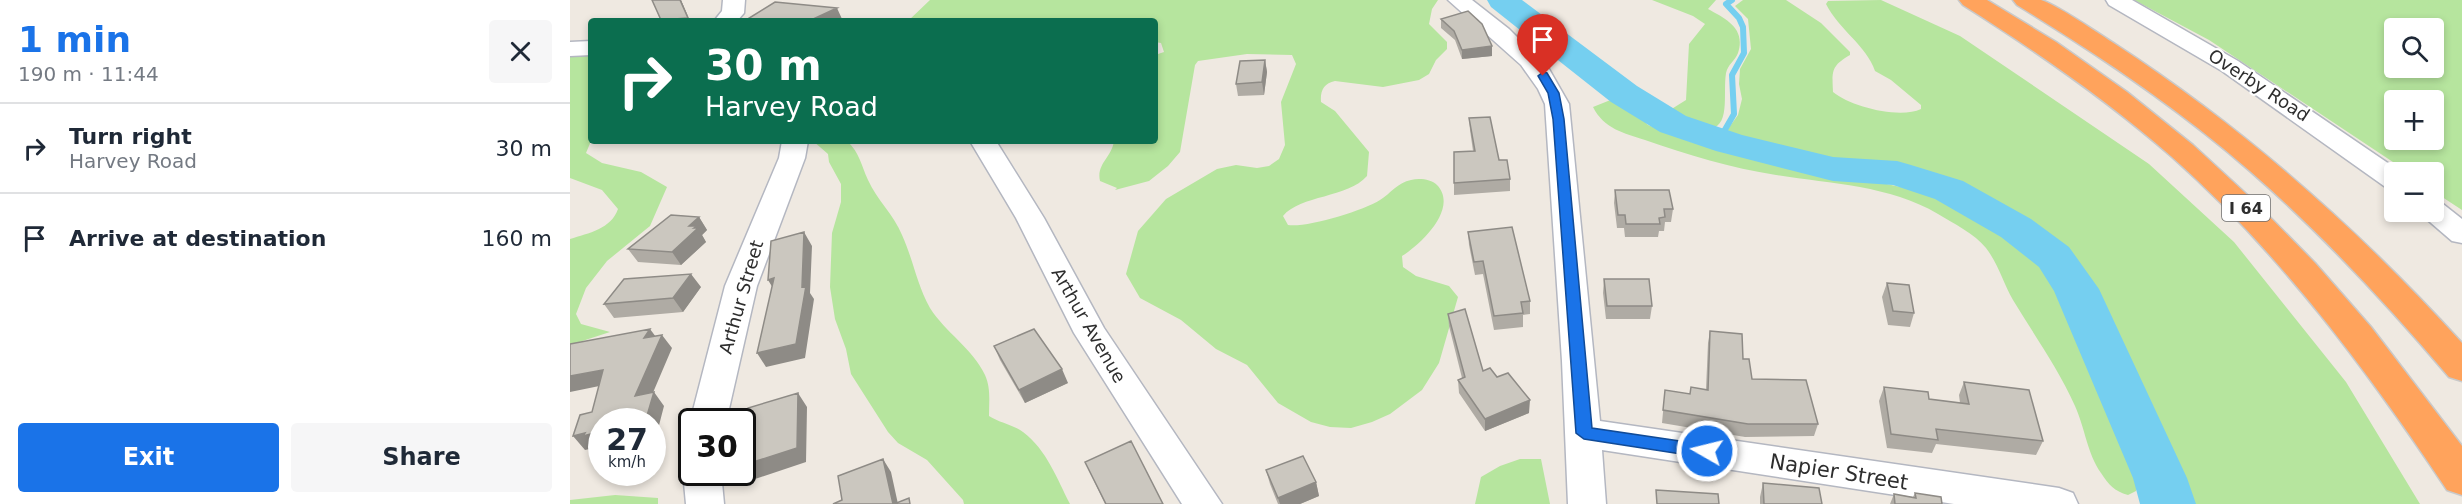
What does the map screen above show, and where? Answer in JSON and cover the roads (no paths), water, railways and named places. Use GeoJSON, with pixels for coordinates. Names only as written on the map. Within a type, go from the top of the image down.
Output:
{"type":"FeatureCollection","features":[{"type":"Feature","properties":{"kind":"highway","name":"I 64"},"geometry":{"type":"LineString","coordinates":[[1971,0],[2104,86],[2193,159],[2253,215],[2308,274],[2361,337],[2419,414],[2462,478]]}},
{"type":"Feature","properties":{"kind":"highway","name":"I 64"},"geometry":{"type":"LineString","coordinates":[[2025,0],[2156,81],[2259,160],[2374,268],[2462,367]]}},
{"type":"Feature","properties":{"kind":"street"},"geometry":{"type":"LineString","coordinates":[[728,18],[733,13],[734,0]]}},
{"type":"Feature","properties":{"kind":"street"},"geometry":{"type":"LineString","coordinates":[[1459,0],[1534,66],[1549,84],[1557,104],[1584,433],[1587,504]]}},
{"type":"Feature","properties":{"kind":"street","name":"Overby Road"},"geometry":{"type":"LineString","coordinates":[[2117,0],[2230,66],[2384,173]]}},
{"type":"Feature","properties":{"kind":"street"},"geometry":{"type":"LineString","coordinates":[[570,49],[588,48]]}},
{"type":"Feature","properties":{"kind":"street","name":"Arthur Street"},"geometry":{"type":"LineString","coordinates":[[711,408],[741,286],[792,158],[794,144]]}},
{"type":"Feature","properties":{"kind":"street","name":"Arthur Avenue"},"geometry":{"type":"LineString","coordinates":[[985,144],[1030,218],[1090,333],[1203,504]]}},
{"type":"Feature","properties":{"kind":"street"},"geometry":{"type":"LineString","coordinates":[[2444,219],[2462,234]]}},
{"type":"Feature","properties":{"kind":"street","name":"Napier Street"},"geometry":{"type":"LineString","coordinates":[[1584,433],[2059,504]]}},
{"type":"Feature","properties":{"kind":"street"},"geometry":{"type":"LineString","coordinates":[[703,486],[705,504]]}},
{"type":"Feature","properties":{"kind":"waterway"},"geometry":{"type":"LineString","coordinates":[[1502,0],[1624,94],[1673,124],[1729,143],[1833,169],[1897,173],[1949,190],[2016,228],[2054,257],[2076,289],[2160,478],[2168,504]]}},
{"type":"Feature","properties":{"kind":"waterway"},"geometry":{"type":"LineString","coordinates":[[1719,140],[1734,114],[1732,75],[1744,53],[1743,27],[1739,18],[1726,4],[1732,0]]}}]}
